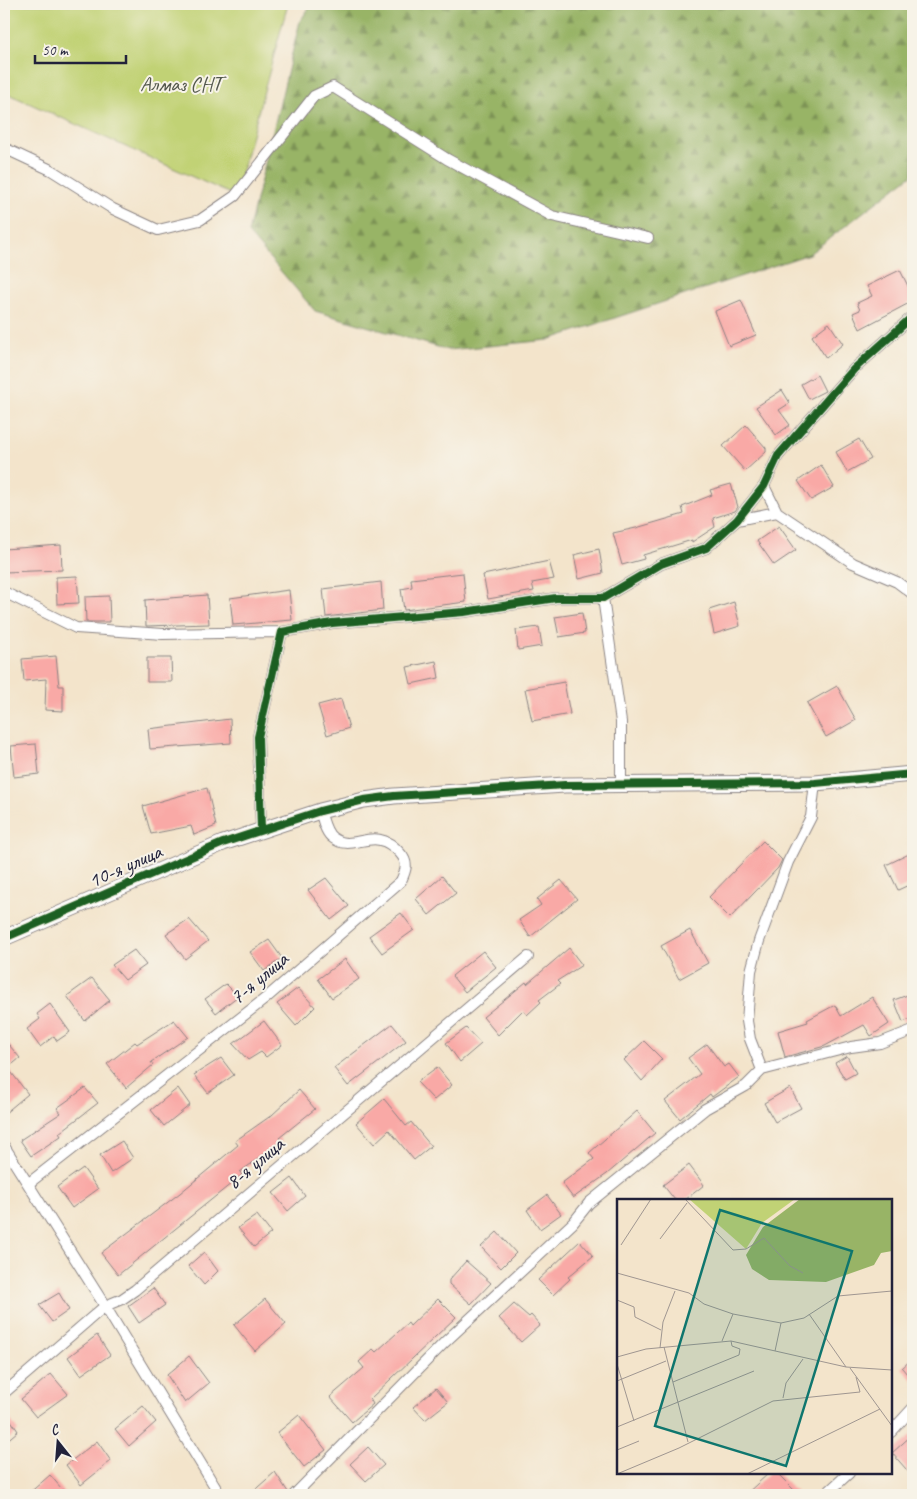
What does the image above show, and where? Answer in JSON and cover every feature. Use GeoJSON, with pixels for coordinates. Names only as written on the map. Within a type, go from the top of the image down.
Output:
{"type":"FeatureCollection","features":[{"type":"Feature","properties":{"kind":"street"},"geometry":{"type":"LineString","coordinates":[[4,148],[51,170],[113,209],[158,230],[200,220],[235,196],[314,96],[333,87],[447,159],[552,216],[648,238]]}},
{"type":"Feature","properties":{"kind":"street"},"geometry":{"type":"LineString","coordinates":[[4,592],[76,628],[163,634],[282,632],[332,623],[464,612],[556,598],[603,598],[661,564],[706,548],[738,520],[764,486],[778,456],[854,369],[913,316]]}},
{"type":"Feature","properties":{"kind":"street"},"geometry":{"type":"LineString","coordinates":[[764,486],[777,512],[853,563],[897,582],[913,594]]}},
{"type":"Feature","properties":{"kind":"street"},"geometry":{"type":"LineString","coordinates":[[738,520],[777,512]]}},
{"type":"Feature","properties":{"kind":"street"},"geometry":{"type":"LineString","coordinates":[[603,598],[621,722],[621,785]]}},
{"type":"Feature","properties":{"kind":"street"},"geometry":{"type":"LineString","coordinates":[[261,829],[258,736],[282,632]]}},
{"type":"Feature","properties":{"kind":"street","name":"10-я улица"},"geometry":{"type":"LineString","coordinates":[[4,938],[204,850],[261,829],[320,811],[394,796],[565,786],[815,783],[913,774]]}},
{"type":"Feature","properties":{"kind":"street"},"geometry":{"type":"LineString","coordinates":[[762,1070],[750,1039],[747,1021],[751,971],[759,941],[788,862],[811,817],[815,783]]}},
{"type":"Feature","properties":{"kind":"street","name":"7-я улица"},"geometry":{"type":"LineString","coordinates":[[29,1183],[266,998],[402,881],[407,868],[404,858],[393,846],[378,839],[351,842],[334,840],[329,835],[320,811]]}},
{"type":"Feature","properties":{"kind":"street","name":"8-я улица"},"geometry":{"type":"LineString","coordinates":[[4,1392],[105,1306],[122,1299],[136,1290],[528,957]]}},
{"type":"Feature","properties":{"kind":"street"},"geometry":{"type":"LineString","coordinates":[[294,1495],[445,1342],[573,1223],[589,1203],[705,1109],[746,1086],[762,1070],[851,1047],[880,1043],[913,1030]]}},
{"type":"Feature","properties":{"kind":"street"},"geometry":{"type":"LineString","coordinates":[[4,1146],[29,1183],[220,1495]]}},
{"type":"Feature","properties":{"kind":"street"},"geometry":{"type":"LineString","coordinates":[[892,1431],[913,1408]]}},
{"type":"Feature","properties":{"kind":"street"},"geometry":{"type":"LineString","coordinates":[[825,1495],[848,1474]]}},
{"type":"Feature","properties":{"kind":"green space","name":"Алмаз СНТ"},"geometry":{"type":"Polygon","coordinates":[[[4,4],[288,4],[235,196],[4,92],[4,4]]]}},
{"type":"Feature","properties":{"kind":"green space"},"geometry":{"type":"Polygon","coordinates":[[[312,4],[913,4],[913,174],[809,254],[548,340],[448,350],[315,311],[248,233],[300,21],[312,4]]]}},
{"type":"Feature","properties":{"kind":"building"},"geometry":{"type":"Polygon","coordinates":[[[900,270],[913,296],[913,301],[860,329],[853,313],[860,310],[857,303],[872,296],[867,286],[900,270]]]}},
{"type":"Feature","properties":{"kind":"building"},"geometry":{"type":"Polygon","coordinates":[[[741,300],[756,335],[729,346],[715,311],[741,300]]]}},
{"type":"Feature","properties":{"kind":"building"},"geometry":{"type":"Polygon","coordinates":[[[829,323],[843,344],[826,358],[812,336],[829,323]]]}},
{"type":"Feature","properties":{"kind":"building"},"geometry":{"type":"Polygon","coordinates":[[[817,375],[825,391],[809,399],[801,384],[817,375]]]}},
{"type":"Feature","properties":{"kind":"building"},"geometry":{"type":"Polygon","coordinates":[[[782,390],[790,403],[779,410],[790,425],[776,435],[756,407],[782,390]]]}},
{"type":"Feature","properties":{"kind":"building"},"geometry":{"type":"Polygon","coordinates":[[[746,425],[766,448],[766,452],[745,471],[723,446],[746,425]]]}},
{"type":"Feature","properties":{"kind":"building"},"geometry":{"type":"Polygon","coordinates":[[[859,439],[871,459],[847,472],[836,452],[859,439]]]}},
{"type":"Feature","properties":{"kind":"building"},"geometry":{"type":"Polygon","coordinates":[[[821,465],[834,487],[811,500],[798,481],[821,465]]]}},
{"type":"Feature","properties":{"kind":"building"},"geometry":{"type":"Polygon","coordinates":[[[731,484],[738,507],[735,511],[713,518],[715,527],[692,542],[692,540],[643,555],[644,559],[622,565],[613,533],[684,514],[682,507],[712,495],[710,490],[731,484]]]}},
{"type":"Feature","properties":{"kind":"building"},"geometry":{"type":"Polygon","coordinates":[[[779,526],[796,550],[774,565],[757,541],[779,526]]]}},
{"type":"Feature","properties":{"kind":"building"},"geometry":{"type":"Polygon","coordinates":[[[61,545],[62,570],[4,572],[4,549],[61,545]]]}},
{"type":"Feature","properties":{"kind":"building"},"geometry":{"type":"Polygon","coordinates":[[[599,549],[603,573],[579,579],[574,555],[599,549]]]}},
{"type":"Feature","properties":{"kind":"building"},"geometry":{"type":"Polygon","coordinates":[[[549,561],[554,579],[532,583],[534,591],[488,599],[483,575],[549,561]]]}},
{"type":"Feature","properties":{"kind":"building"},"geometry":{"type":"Polygon","coordinates":[[[463,573],[466,602],[404,610],[401,589],[412,587],[411,579],[463,573]]]}},
{"type":"Feature","properties":{"kind":"building"},"geometry":{"type":"Polygon","coordinates":[[[77,576],[79,603],[57,604],[56,577],[77,576]]]}},
{"type":"Feature","properties":{"kind":"building"},"geometry":{"type":"Polygon","coordinates":[[[381,582],[383,610],[326,617],[323,589],[381,582]]]}},
{"type":"Feature","properties":{"kind":"building"},"geometry":{"type":"Polygon","coordinates":[[[289,590],[292,620],[233,625],[230,598],[289,590]]]}},
{"type":"Feature","properties":{"kind":"building"},"geometry":{"type":"Polygon","coordinates":[[[207,595],[209,624],[146,626],[145,600],[207,595]]]}},
{"type":"Feature","properties":{"kind":"building"},"geometry":{"type":"Polygon","coordinates":[[[109,596],[110,622],[86,622],[85,597],[109,596]]]}},
{"type":"Feature","properties":{"kind":"building"},"geometry":{"type":"Polygon","coordinates":[[[734,602],[740,626],[714,634],[709,610],[734,602]]]}},
{"type":"Feature","properties":{"kind":"building"},"geometry":{"type":"Polygon","coordinates":[[[582,613],[585,633],[559,637],[555,617],[582,613]]]}},
{"type":"Feature","properties":{"kind":"building"},"geometry":{"type":"Polygon","coordinates":[[[539,627],[542,646],[518,650],[516,630],[539,627]]]}},
{"type":"Feature","properties":{"kind":"building"},"geometry":{"type":"Polygon","coordinates":[[[56,656],[59,686],[63,686],[63,711],[45,710],[46,679],[24,681],[22,659],[56,656]]]}},
{"type":"Feature","properties":{"kind":"building"},"geometry":{"type":"Polygon","coordinates":[[[147,658],[171,658],[172,682],[147,682],[147,658]]]}},
{"type":"Feature","properties":{"kind":"building"},"geometry":{"type":"Polygon","coordinates":[[[436,661],[439,678],[411,684],[407,667],[436,661]]]}},
{"type":"Feature","properties":{"kind":"building"},"geometry":{"type":"Polygon","coordinates":[[[564,682],[570,714],[532,721],[525,689],[564,682]]]}},
{"type":"Feature","properties":{"kind":"building"},"geometry":{"type":"Polygon","coordinates":[[[837,686],[856,720],[826,737],[807,703],[837,686]]]}},
{"type":"Feature","properties":{"kind":"building"},"geometry":{"type":"Polygon","coordinates":[[[341,699],[349,728],[327,735],[318,705],[341,699]]]}},
{"type":"Feature","properties":{"kind":"building"},"geometry":{"type":"Polygon","coordinates":[[[230,719],[231,743],[150,749],[148,729],[230,719]]]}},
{"type":"Feature","properties":{"kind":"building"},"geometry":{"type":"Polygon","coordinates":[[[36,744],[39,774],[14,777],[11,746],[36,744]]]}},
{"type":"Feature","properties":{"kind":"building"},"geometry":{"type":"Polygon","coordinates":[[[207,788],[216,826],[194,835],[191,826],[151,834],[143,806],[207,788]]]}},
{"type":"Feature","properties":{"kind":"building"},"geometry":{"type":"Polygon","coordinates":[[[763,841],[782,860],[778,868],[730,918],[709,897],[763,841]]]}},
{"type":"Feature","properties":{"kind":"building"},"geometry":{"type":"Polygon","coordinates":[[[909,854],[913,863],[913,883],[898,890],[886,865],[909,854]]]}},
{"type":"Feature","properties":{"kind":"building"},"geometry":{"type":"Polygon","coordinates":[[[442,876],[456,893],[429,915],[416,899],[442,876]]]}},
{"type":"Feature","properties":{"kind":"building"},"geometry":{"type":"Polygon","coordinates":[[[326,878],[349,906],[331,920],[308,890],[326,878]]]}},
{"type":"Feature","properties":{"kind":"building"},"geometry":{"type":"Polygon","coordinates":[[[561,880],[577,899],[530,937],[519,920],[541,905],[537,899],[561,880]]]}},
{"type":"Feature","properties":{"kind":"building"},"geometry":{"type":"Polygon","coordinates":[[[401,913],[414,930],[382,953],[369,936],[401,913]]]}},
{"type":"Feature","properties":{"kind":"building"},"geometry":{"type":"Polygon","coordinates":[[[189,919],[208,941],[185,959],[166,934],[189,919]]]}},
{"type":"Feature","properties":{"kind":"building"},"geometry":{"type":"Polygon","coordinates":[[[690,930],[708,963],[679,979],[661,946],[690,930]]]}},
{"type":"Feature","properties":{"kind":"building"},"geometry":{"type":"Polygon","coordinates":[[[269,940],[282,958],[264,971],[250,952],[269,940]]]}},
{"type":"Feature","properties":{"kind":"building"},"geometry":{"type":"Polygon","coordinates":[[[569,948],[582,965],[557,981],[560,984],[539,1000],[541,1002],[527,1015],[523,1010],[498,1035],[483,1017],[526,982],[527,984],[569,948]]]}},
{"type":"Feature","properties":{"kind":"building"},"geometry":{"type":"Polygon","coordinates":[[[134,950],[146,965],[125,980],[112,965],[134,950]]]}},
{"type":"Feature","properties":{"kind":"building"},"geometry":{"type":"Polygon","coordinates":[[[483,951],[496,967],[465,992],[452,976],[483,951]]]}},
{"type":"Feature","properties":{"kind":"building"},"geometry":{"type":"Polygon","coordinates":[[[345,959],[359,979],[332,998],[318,979],[345,959]]]}},
{"type":"Feature","properties":{"kind":"building"},"geometry":{"type":"Polygon","coordinates":[[[92,978],[110,1000],[85,1021],[67,996],[92,978]]]}},
{"type":"Feature","properties":{"kind":"building"},"geometry":{"type":"Polygon","coordinates":[[[226,984],[238,996],[216,1013],[205,999],[226,984]]]}},
{"type":"Feature","properties":{"kind":"building"},"geometry":{"type":"Polygon","coordinates":[[[298,988],[315,1007],[296,1026],[277,1004],[298,988]]]}},
{"type":"Feature","properties":{"kind":"building"},"geometry":{"type":"Polygon","coordinates":[[[913,993],[913,1018],[903,1022],[894,1000],[913,993]]]}},
{"type":"Feature","properties":{"kind":"building"},"geometry":{"type":"Polygon","coordinates":[[[872,997],[889,1024],[871,1036],[864,1025],[825,1046],[785,1057],[778,1031],[808,1022],[807,1020],[835,1005],[841,1016],[872,997]]]}},
{"type":"Feature","properties":{"kind":"building"},"geometry":{"type":"Polygon","coordinates":[[[50,1004],[70,1032],[57,1041],[54,1036],[40,1047],[27,1029],[40,1019],[37,1014],[50,1004]]]}},
{"type":"Feature","properties":{"kind":"building"},"geometry":{"type":"Polygon","coordinates":[[[174,1020],[188,1037],[151,1062],[153,1065],[126,1088],[107,1064],[135,1042],[137,1044],[174,1020]]]}},
{"type":"Feature","properties":{"kind":"building"},"geometry":{"type":"Polygon","coordinates":[[[264,1021],[282,1045],[266,1057],[261,1052],[248,1060],[233,1044],[264,1021]]]}},
{"type":"Feature","properties":{"kind":"building"},"geometry":{"type":"Polygon","coordinates":[[[392,1024],[406,1041],[348,1086],[334,1068],[392,1024]]]}},
{"type":"Feature","properties":{"kind":"building"},"geometry":{"type":"Polygon","coordinates":[[[466,1028],[481,1044],[460,1062],[446,1043],[466,1028]]]}},
{"type":"Feature","properties":{"kind":"building"},"geometry":{"type":"Polygon","coordinates":[[[4,1039],[20,1058],[8,1068],[28,1094],[4,1114],[4,1039]]]}},
{"type":"Feature","properties":{"kind":"building"},"geometry":{"type":"Polygon","coordinates":[[[644,1041],[662,1059],[642,1081],[624,1060],[644,1041]]]}},
{"type":"Feature","properties":{"kind":"building"},"geometry":{"type":"Polygon","coordinates":[[[707,1044],[724,1067],[729,1064],[739,1077],[712,1097],[710,1094],[680,1119],[665,1101],[700,1074],[688,1058],[707,1044]]]}},
{"type":"Feature","properties":{"kind":"building"},"geometry":{"type":"Polygon","coordinates":[[[847,1056],[856,1073],[845,1079],[835,1063],[847,1056]]]}},
{"type":"Feature","properties":{"kind":"building"},"geometry":{"type":"Polygon","coordinates":[[[221,1058],[234,1075],[208,1093],[194,1075],[221,1058]]]}},
{"type":"Feature","properties":{"kind":"building"},"geometry":{"type":"Polygon","coordinates":[[[437,1067],[452,1085],[434,1100],[417,1082],[437,1067]]]}},
{"type":"Feature","properties":{"kind":"building"},"geometry":{"type":"Polygon","coordinates":[[[85,1088],[98,1103],[59,1133],[61,1136],[31,1156],[20,1140],[61,1113],[57,1108],[85,1088]]]}},
{"type":"Feature","properties":{"kind":"building"},"geometry":{"type":"Polygon","coordinates":[[[178,1088],[190,1105],[164,1126],[151,1110],[178,1088]]]}},
{"type":"Feature","properties":{"kind":"building"},"geometry":{"type":"Polygon","coordinates":[[[790,1088],[801,1108],[775,1122],[764,1103],[790,1088]]]}},
{"type":"Feature","properties":{"kind":"building"},"geometry":{"type":"Polygon","coordinates":[[[299,1090],[315,1109],[279,1138],[282,1141],[240,1172],[242,1175],[118,1275],[101,1253],[180,1193],[238,1145],[235,1141],[272,1115],[299,1090]]]}},
{"type":"Feature","properties":{"kind":"building"},"geometry":{"type":"Polygon","coordinates":[[[384,1099],[406,1126],[411,1122],[431,1146],[414,1160],[389,1130],[374,1144],[356,1123],[384,1099]]]}},
{"type":"Feature","properties":{"kind":"building"},"geometry":{"type":"Polygon","coordinates":[[[637,1111],[655,1133],[607,1174],[573,1198],[562,1183],[594,1159],[589,1153],[637,1111]]]}},
{"type":"Feature","properties":{"kind":"building"},"geometry":{"type":"Polygon","coordinates":[[[122,1141],[133,1158],[111,1173],[100,1155],[122,1141]]]}},
{"type":"Feature","properties":{"kind":"building"},"geometry":{"type":"Polygon","coordinates":[[[689,1165],[704,1185],[686,1199],[674,1199],[663,1185],[689,1165]]]}},
{"type":"Feature","properties":{"kind":"building"},"geometry":{"type":"Polygon","coordinates":[[[83,1168],[98,1189],[72,1208],[57,1187],[83,1168]]]}},
{"type":"Feature","properties":{"kind":"building"},"geometry":{"type":"Polygon","coordinates":[[[292,1178],[305,1196],[288,1211],[273,1193],[292,1178]]]}},
{"type":"Feature","properties":{"kind":"building"},"geometry":{"type":"Polygon","coordinates":[[[547,1195],[561,1214],[540,1229],[527,1210],[547,1195]]]}},
{"type":"Feature","properties":{"kind":"building"},"geometry":{"type":"Polygon","coordinates":[[[257,1215],[271,1233],[254,1247],[238,1228],[257,1215]]]}},
{"type":"Feature","properties":{"kind":"building"},"geometry":{"type":"Polygon","coordinates":[[[497,1232],[516,1253],[501,1268],[481,1247],[497,1232]]]}},
{"type":"Feature","properties":{"kind":"building"},"geometry":{"type":"Polygon","coordinates":[[[580,1241],[593,1256],[568,1277],[570,1279],[553,1295],[538,1280],[580,1241]]]}},
{"type":"Feature","properties":{"kind":"building"},"geometry":{"type":"Polygon","coordinates":[[[204,1252],[218,1271],[204,1285],[188,1266],[204,1252]]]}},
{"type":"Feature","properties":{"kind":"building"},"geometry":{"type":"Polygon","coordinates":[[[466,1261],[491,1283],[471,1304],[449,1284],[449,1280],[466,1261]]]}},
{"type":"Feature","properties":{"kind":"building"},"geometry":{"type":"Polygon","coordinates":[[[153,1288],[165,1305],[139,1323],[128,1306],[153,1288]]]}},
{"type":"Feature","properties":{"kind":"building"},"geometry":{"type":"Polygon","coordinates":[[[59,1293],[69,1310],[52,1322],[39,1305],[59,1293]]]}},
{"type":"Feature","properties":{"kind":"building"},"geometry":{"type":"Polygon","coordinates":[[[265,1299],[286,1324],[255,1351],[234,1325],[265,1299]]]}},
{"type":"Feature","properties":{"kind":"building"},"geometry":{"type":"Polygon","coordinates":[[[438,1299],[456,1317],[370,1399],[373,1404],[352,1422],[330,1397],[364,1368],[359,1362],[373,1349],[376,1352],[408,1323],[410,1326],[438,1299]]]}},
{"type":"Feature","properties":{"kind":"building"},"geometry":{"type":"Polygon","coordinates":[[[514,1304],[529,1317],[531,1315],[540,1325],[521,1342],[499,1318],[514,1304]]]}},
{"type":"Feature","properties":{"kind":"building"},"geometry":{"type":"Polygon","coordinates":[[[97,1335],[110,1355],[81,1375],[68,1357],[97,1335]]]}},
{"type":"Feature","properties":{"kind":"building"},"geometry":{"type":"Polygon","coordinates":[[[189,1356],[209,1383],[185,1403],[167,1375],[189,1356]]]}},
{"type":"Feature","properties":{"kind":"building"},"geometry":{"type":"Polygon","coordinates":[[[913,1358],[913,1381],[902,1368],[913,1358]]]}},
{"type":"Feature","properties":{"kind":"building"},"geometry":{"type":"Polygon","coordinates":[[[51,1374],[68,1394],[36,1417],[21,1399],[51,1374]]]}},
{"type":"Feature","properties":{"kind":"building"},"geometry":{"type":"Polygon","coordinates":[[[436,1388],[448,1402],[425,1420],[413,1407],[436,1388]]]}},
{"type":"Feature","properties":{"kind":"building"},"geometry":{"type":"Polygon","coordinates":[[[143,1406],[156,1422],[129,1446],[115,1429],[143,1406]]]}},
{"type":"Feature","properties":{"kind":"building"},"geometry":{"type":"Polygon","coordinates":[[[4,1410],[18,1431],[4,1443],[4,1410]]]}},
{"type":"Feature","properties":{"kind":"building"},"geometry":{"type":"Polygon","coordinates":[[[299,1415],[326,1450],[304,1467],[277,1433],[299,1415]]]}},
{"type":"Feature","properties":{"kind":"building"},"geometry":{"type":"Polygon","coordinates":[[[913,1434],[913,1477],[892,1453],[913,1434]]]}},
{"type":"Feature","properties":{"kind":"building"},"geometry":{"type":"Polygon","coordinates":[[[97,1441],[111,1461],[81,1485],[66,1465],[97,1441]]]}},
{"type":"Feature","properties":{"kind":"building"},"geometry":{"type":"Polygon","coordinates":[[[368,1447],[384,1465],[366,1481],[350,1464],[368,1447]]]}},
{"type":"Feature","properties":{"kind":"building"},"geometry":{"type":"Polygon","coordinates":[[[275,1472],[288,1492],[284,1495],[249,1495],[275,1472]]]}},
{"type":"Feature","properties":{"kind":"building"},"geometry":{"type":"Polygon","coordinates":[[[768,1474],[778,1474],[799,1495],[745,1495],[768,1474]]]}},
{"type":"Feature","properties":{"kind":"building"},"geometry":{"type":"Polygon","coordinates":[[[50,1475],[67,1495],[27,1495],[50,1475]]]}},
{"type":"Feature","properties":{"kind":"cycle path"},"geometry":{"type":"LineString","coordinates":[[261,829],[258,737],[282,632],[332,623],[464,612],[556,598],[603,598],[661,564],[706,548],[737,520],[764,486],[778,456],[854,369],[913,316]]}},
{"type":"Feature","properties":{"kind":"cycle path"},"geometry":{"type":"LineString","coordinates":[[4,938],[223,843],[320,811],[364,800],[394,796],[565,785],[815,783],[913,774]]}}]}
